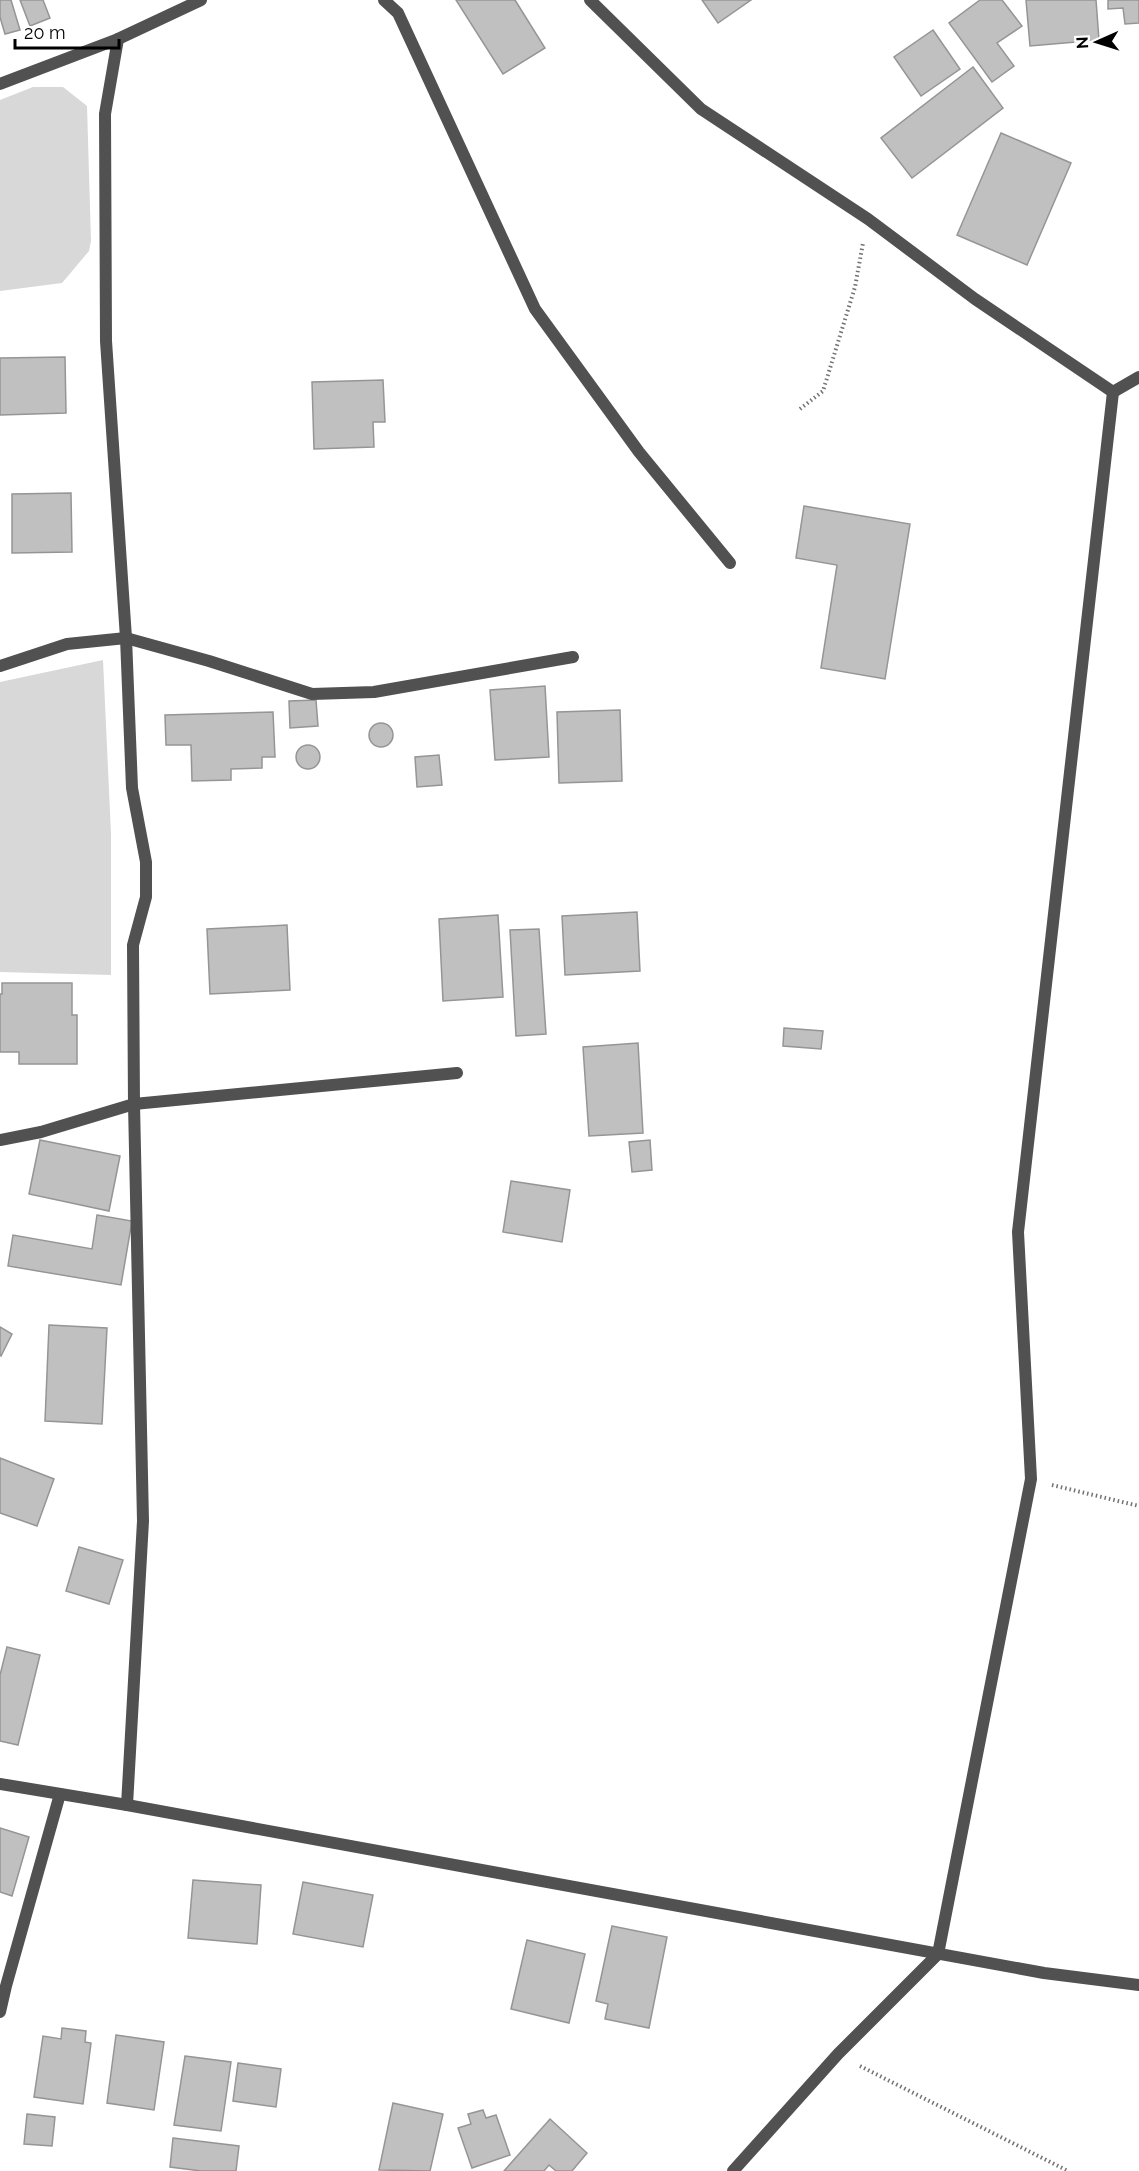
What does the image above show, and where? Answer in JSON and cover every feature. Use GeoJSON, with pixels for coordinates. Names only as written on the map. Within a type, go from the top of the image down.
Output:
{"type":"FeatureCollection","features":[{"type":"Feature","properties":{"kind":"street"},"geometry":{"type":"LineString","coordinates":[[0,84],[58,64],[118,39],[201,0]]}},
{"type":"Feature","properties":{"kind":"street"},"geometry":{"type":"LineString","coordinates":[[384,0],[398,13],[535,309],[639,452],[730,563]]}},
{"type":"Feature","properties":{"kind":"street"},"geometry":{"type":"LineString","coordinates":[[590,0],[701,109],[868,219],[975,299],[1113,392]]}},
{"type":"Feature","properties":{"kind":"street"},"geometry":{"type":"LineString","coordinates":[[118,39],[105,114],[106,341],[126,638],[132,788],[146,862],[146,897],[133,945],[143,1521],[127,1805]]}},
{"type":"Feature","properties":{"kind":"street"},"geometry":{"type":"LineString","coordinates":[[1113,392],[1139,377]]}},
{"type":"Feature","properties":{"kind":"street"},"geometry":{"type":"LineString","coordinates":[[733,2171],[838,2054],[938,1954],[1031,1479],[1018,1232],[1113,392]]}},
{"type":"Feature","properties":{"kind":"street"},"geometry":{"type":"LineString","coordinates":[[0,666],[66,644],[126,638],[210,661],[312,694],[374,692],[573,657]]}},
{"type":"Feature","properties":{"kind":"street"},"geometry":{"type":"LineString","coordinates":[[0,1140],[41,1132],[134,1104],[457,1073]]}},
{"type":"Feature","properties":{"kind":"street"},"geometry":{"type":"LineString","coordinates":[[0,1784],[127,1805],[1044,1973],[1139,1985]]}},
{"type":"Feature","properties":{"kind":"street"},"geometry":{"type":"LineString","coordinates":[[0,2012],[60,1794]]}},
{"type":"Feature","properties":{"kind":"path"},"geometry":{"type":"LineString","coordinates":[[800,409],[823,391],[855,287],[868,219]]}},
{"type":"Feature","properties":{"kind":"path"},"geometry":{"type":"LineString","coordinates":[[1031,1479],[1139,1506]]}},
{"type":"Feature","properties":{"kind":"path"},"geometry":{"type":"LineString","coordinates":[[838,2054],[1068,2171]]}},
{"type":"Feature","properties":{"kind":"shaded area"},"geometry":{"type":"Polygon","coordinates":[[[33,87],[63,87],[87,106],[91,241],[89,251],[62,283],[0,291],[0,100],[33,87]]]}},
{"type":"Feature","properties":{"kind":"shaded area"},"geometry":{"type":"Polygon","coordinates":[[[103,660],[111,834],[111,975],[0,972],[0,682],[103,660]]]}},
{"type":"Feature","properties":{"kind":"building"},"geometry":{"type":"Polygon","coordinates":[[[0,0],[11,0],[20,30],[5,34],[0,17],[0,0]]]}},
{"type":"Feature","properties":{"kind":"building"},"geometry":{"type":"Polygon","coordinates":[[[20,0],[43,0],[50,18],[30,26],[20,0]]]}},
{"type":"Feature","properties":{"kind":"building"},"geometry":{"type":"Polygon","coordinates":[[[456,0],[515,0],[545,48],[503,74],[456,0]]]}},
{"type":"Feature","properties":{"kind":"building"},"geometry":{"type":"Polygon","coordinates":[[[702,0],[751,0],[718,23],[702,0]]]}},
{"type":"Feature","properties":{"kind":"building"},"geometry":{"type":"Polygon","coordinates":[[[980,0],[1002,0],[1022,26],[997,43],[1014,66],[992,82],[949,23],[980,0]]]}},
{"type":"Feature","properties":{"kind":"building"},"geometry":{"type":"Polygon","coordinates":[[[1026,0],[1096,0],[1099,40],[1030,46],[1026,0]]]}},
{"type":"Feature","properties":{"kind":"building"},"geometry":{"type":"Polygon","coordinates":[[[1108,0],[1139,0],[1139,23],[1125,24],[1123,8],[1108,9],[1108,0]]]}},
{"type":"Feature","properties":{"kind":"building"},"geometry":{"type":"Polygon","coordinates":[[[933,30],[960,69],[921,96],[894,57],[933,30]]]}},
{"type":"Feature","properties":{"kind":"building"},"geometry":{"type":"Polygon","coordinates":[[[973,67],[1003,108],[912,178],[881,138],[973,67]]]}},
{"type":"Feature","properties":{"kind":"building"},"geometry":{"type":"Polygon","coordinates":[[[1001,133],[1071,163],[1027,265],[957,235],[1001,133]]]}},
{"type":"Feature","properties":{"kind":"building"},"geometry":{"type":"Polygon","coordinates":[[[65,357],[66,413],[0,415],[0,358],[65,357]]]}},
{"type":"Feature","properties":{"kind":"building"},"geometry":{"type":"Polygon","coordinates":[[[383,380],[385,422],[373,422],[374,447],[314,449],[312,382],[383,380]]]}},
{"type":"Feature","properties":{"kind":"building"},"geometry":{"type":"Polygon","coordinates":[[[71,493],[72,552],[12,553],[12,494],[71,493]]]}},
{"type":"Feature","properties":{"kind":"building"},"geometry":{"type":"Polygon","coordinates":[[[804,506],[910,524],[885,679],[821,668],[837,565],[796,558],[804,506]]]}},
{"type":"Feature","properties":{"kind":"building"},"geometry":{"type":"Polygon","coordinates":[[[545,686],[549,757],[495,760],[490,690],[545,686]]]}},
{"type":"Feature","properties":{"kind":"building"},"geometry":{"type":"Polygon","coordinates":[[[316,700],[318,726],[290,728],[289,701],[316,700]]]}},
{"type":"Feature","properties":{"kind":"building"},"geometry":{"type":"Polygon","coordinates":[[[620,710],[622,781],[559,783],[557,712],[620,710]]]}},
{"type":"Feature","properties":{"kind":"building"},"geometry":{"type":"Polygon","coordinates":[[[273,712],[275,757],[262,757],[262,768],[231,769],[231,780],[192,781],[191,745],[166,745],[165,715],[273,712]]]}},
{"type":"Feature","properties":{"kind":"building"},"geometry":{"type":"Polygon","coordinates":[[[381,723],[386,724],[392,730],[392,740],[386,746],[381,747],[376,746],[370,740],[369,735],[370,730],[376,724],[381,723]]]}},
{"type":"Feature","properties":{"kind":"building"},"geometry":{"type":"Polygon","coordinates":[[[303,745],[313,745],[320,752],[320,762],[313,769],[303,769],[296,762],[296,752],[303,745]]]}},
{"type":"Feature","properties":{"kind":"building"},"geometry":{"type":"Polygon","coordinates":[[[439,755],[442,785],[417,787],[415,757],[439,755]]]}},
{"type":"Feature","properties":{"kind":"building"},"geometry":{"type":"Polygon","coordinates":[[[637,912],[640,971],[565,975],[562,916],[637,912]]]}},
{"type":"Feature","properties":{"kind":"building"},"geometry":{"type":"Polygon","coordinates":[[[498,915],[503,997],[443,1001],[439,919],[498,915]]]}},
{"type":"Feature","properties":{"kind":"building"},"geometry":{"type":"Polygon","coordinates":[[[287,925],[290,990],[210,994],[207,929],[287,925]]]}},
{"type":"Feature","properties":{"kind":"building"},"geometry":{"type":"Polygon","coordinates":[[[539,929],[546,1034],[516,1036],[510,930],[539,929]]]}},
{"type":"Feature","properties":{"kind":"building"},"geometry":{"type":"Polygon","coordinates":[[[2,983],[72,983],[72,1015],[77,1015],[77,1064],[19,1064],[19,1052],[0,1052],[2,983]]]}},
{"type":"Feature","properties":{"kind":"building"},"geometry":{"type":"Polygon","coordinates":[[[784,1028],[823,1031],[821,1049],[783,1046],[784,1028]]]}},
{"type":"Feature","properties":{"kind":"building"},"geometry":{"type":"Polygon","coordinates":[[[638,1043],[643,1133],[589,1136],[583,1047],[638,1043]]]}},
{"type":"Feature","properties":{"kind":"building"},"geometry":{"type":"Polygon","coordinates":[[[40,1140],[120,1156],[109,1211],[29,1194],[40,1140]]]}},
{"type":"Feature","properties":{"kind":"building"},"geometry":{"type":"Polygon","coordinates":[[[650,1140],[652,1170],[632,1172],[629,1142],[650,1140]]]}},
{"type":"Feature","properties":{"kind":"building"},"geometry":{"type":"Polygon","coordinates":[[[511,1181],[570,1190],[562,1242],[503,1232],[511,1181]]]}},
{"type":"Feature","properties":{"kind":"building"},"geometry":{"type":"Polygon","coordinates":[[[97,1215],[132,1221],[121,1285],[8,1266],[13,1235],[92,1249],[97,1215]]]}},
{"type":"Feature","properties":{"kind":"building"},"geometry":{"type":"Polygon","coordinates":[[[49,1325],[107,1328],[102,1424],[45,1421],[49,1325]]]}},
{"type":"Feature","properties":{"kind":"building"},"geometry":{"type":"Polygon","coordinates":[[[0,1327],[12,1334],[1,1356],[0,1355],[0,1327]]]}},
{"type":"Feature","properties":{"kind":"building"},"geometry":{"type":"Polygon","coordinates":[[[0,1458],[54,1479],[37,1526],[0,1513],[0,1458]]]}},
{"type":"Feature","properties":{"kind":"building"},"geometry":{"type":"Polygon","coordinates":[[[79,1547],[123,1560],[109,1604],[66,1591],[79,1547]]]}},
{"type":"Feature","properties":{"kind":"building"},"geometry":{"type":"Polygon","coordinates":[[[7,1647],[40,1655],[18,1745],[0,1741],[0,1675],[7,1647]]]}},
{"type":"Feature","properties":{"kind":"building"},"geometry":{"type":"Polygon","coordinates":[[[0,1828],[29,1837],[12,1896],[0,1892],[0,1828]]]}},
{"type":"Feature","properties":{"kind":"building"},"geometry":{"type":"Polygon","coordinates":[[[193,1880],[261,1885],[257,1944],[188,1938],[193,1880]]]}},
{"type":"Feature","properties":{"kind":"building"},"geometry":{"type":"Polygon","coordinates":[[[303,1882],[373,1895],[363,1947],[293,1934],[303,1882]]]}},
{"type":"Feature","properties":{"kind":"building"},"geometry":{"type":"Polygon","coordinates":[[[612,1926],[667,1937],[649,2028],[605,2019],[608,2004],[596,2001],[612,1926]]]}},
{"type":"Feature","properties":{"kind":"building"},"geometry":{"type":"Polygon","coordinates":[[[527,1940],[585,1954],[569,2023],[511,2009],[527,1940]]]}},
{"type":"Feature","properties":{"kind":"building"},"geometry":{"type":"Polygon","coordinates":[[[62,2028],[86,2031],[85,2042],[91,2043],[83,2104],[34,2097],[43,2036],[61,2039],[62,2028]]]}},
{"type":"Feature","properties":{"kind":"building"},"geometry":{"type":"Polygon","coordinates":[[[116,2035],[164,2042],[154,2110],[107,2103],[116,2035]]]}},
{"type":"Feature","properties":{"kind":"building"},"geometry":{"type":"Polygon","coordinates":[[[185,2056],[231,2062],[221,2131],[174,2125],[185,2056]]]}},
{"type":"Feature","properties":{"kind":"building"},"geometry":{"type":"Polygon","coordinates":[[[238,2063],[281,2069],[276,2107],[233,2101],[238,2063]]]}},
{"type":"Feature","properties":{"kind":"building"},"geometry":{"type":"Polygon","coordinates":[[[393,2103],[443,2114],[430,2171],[379,2170],[393,2103]]]}},
{"type":"Feature","properties":{"kind":"building"},"geometry":{"type":"Polygon","coordinates":[[[483,2110],[486,2118],[496,2115],[510,2155],[472,2168],[458,2128],[471,2124],[468,2114],[483,2110]]]}},
{"type":"Feature","properties":{"kind":"building"},"geometry":{"type":"Polygon","coordinates":[[[27,2114],[55,2117],[52,2146],[24,2144],[27,2114]]]}},
{"type":"Feature","properties":{"kind":"building"},"geometry":{"type":"Polygon","coordinates":[[[550,2119],[587,2153],[572,2171],[556,2171],[549,2165],[544,2171],[504,2171],[550,2119]]]}},
{"type":"Feature","properties":{"kind":"building"},"geometry":{"type":"Polygon","coordinates":[[[173,2138],[239,2146],[236,2171],[201,2171],[170,2167],[173,2138]]]}}]}
